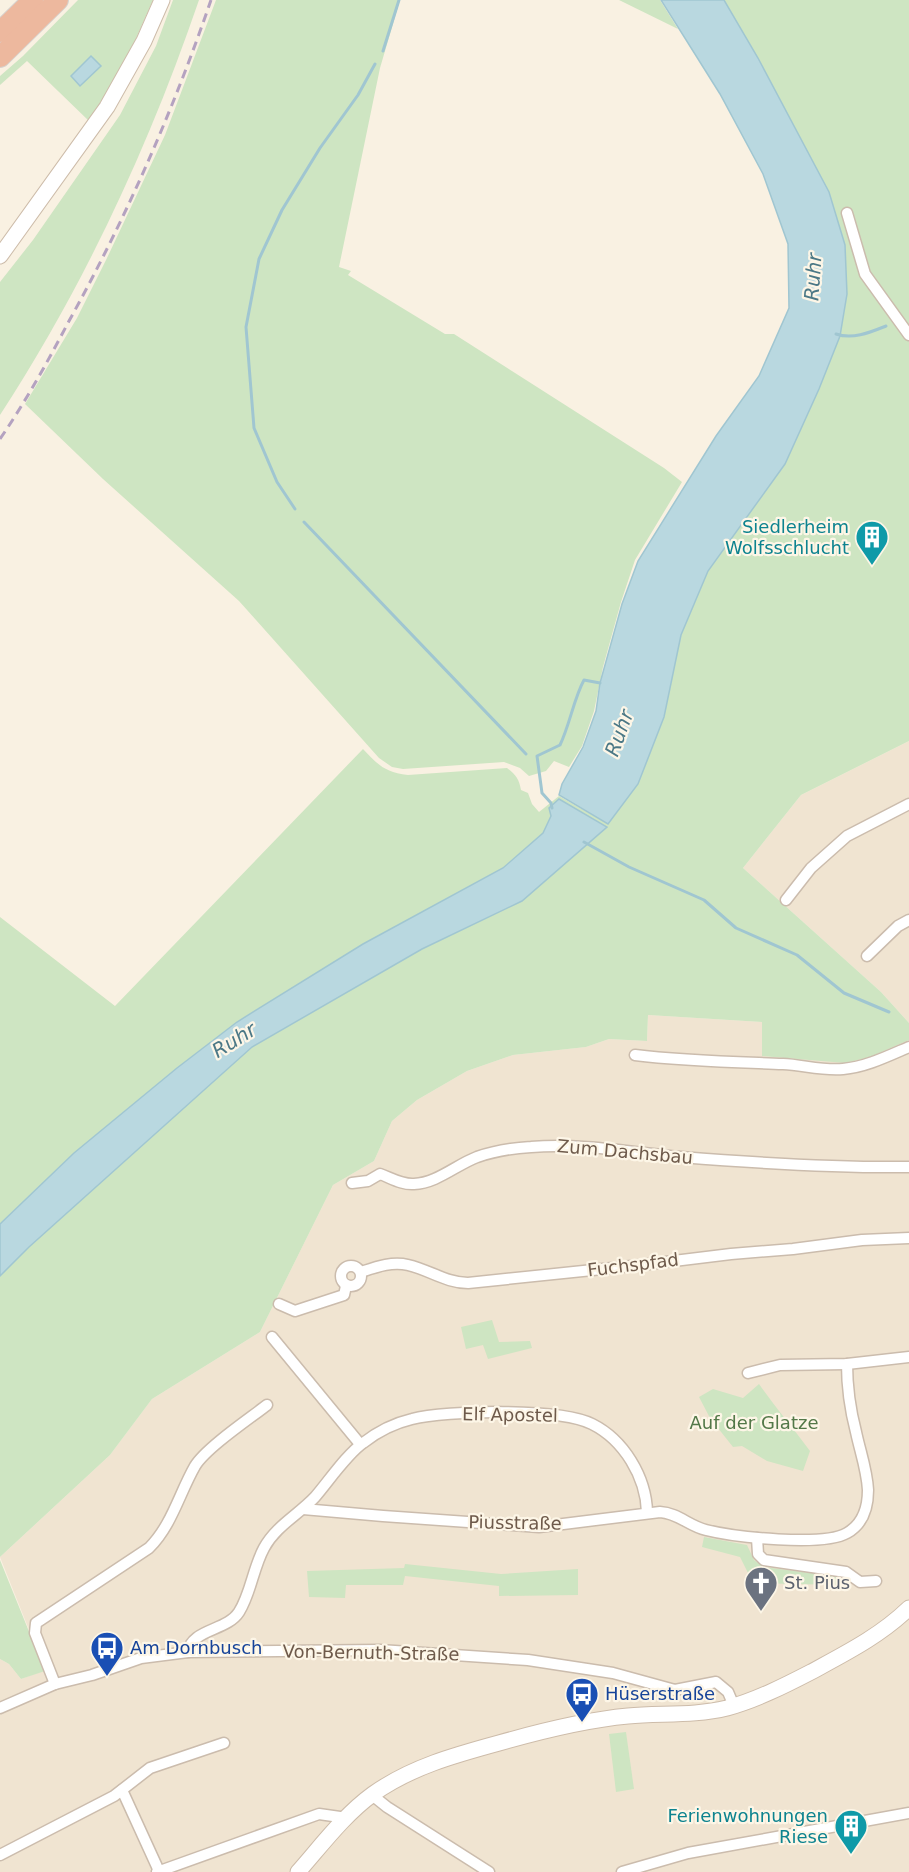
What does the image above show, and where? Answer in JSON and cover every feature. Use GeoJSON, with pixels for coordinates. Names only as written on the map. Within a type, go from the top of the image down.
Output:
{"type":"FeatureCollection","features":[{"type":"Feature","properties":{"kind":"highway"},"geometry":{"type":"LineString","coordinates":[[0,32],[33,0]]}},
{"type":"Feature","properties":{"kind":"highway"},"geometry":{"type":"LineString","coordinates":[[0,57],[58,0]]}},
{"type":"Feature","properties":{"kind":"street"},"geometry":{"type":"LineString","coordinates":[[0,256],[107,107],[144,41],[162,0]]}},
{"type":"Feature","properties":{"kind":"street"},"geometry":{"type":"LineString","coordinates":[[847,213],[865,274],[909,335]]}},
{"type":"Feature","properties":{"kind":"street"},"geometry":{"type":"LineString","coordinates":[[786,900],[811,868],[847,836],[909,804]]}},
{"type":"Feature","properties":{"kind":"street"},"geometry":{"type":"LineString","coordinates":[[867,956],[893,931],[909,920]]}},
{"type":"Feature","properties":{"kind":"street"},"geometry":{"type":"LineString","coordinates":[[635,1055],[705,1062],[786,1064],[843,1070],[873,1063],[909,1047]]}},
{"type":"Feature","properties":{"kind":"street","name":"Zum Dachsbau"},"geometry":{"type":"LineString","coordinates":[[352,1183],[368,1181],[380,1174],[405,1184],[428,1182],[476,1157],[500,1151],[553,1145],[606,1147],[657,1155],[814,1166],[909,1167]]}},
{"type":"Feature","properties":{"kind":"street","name":"Fuchspfad"},"geometry":{"type":"LineString","coordinates":[[361,1272],[380,1265],[406,1264],[445,1280],[468,1283],[641,1266],[862,1240],[909,1238]]}},
{"type":"Feature","properties":{"kind":"street","name":"Fuchspfad"},"geometry":{"type":"LineString","coordinates":[[279,1304],[295,1311],[344,1295],[346,1286],[341,1278],[345,1268],[354,1266],[361,1272],[362,1279],[353,1287],[346,1286]]}},
{"type":"Feature","properties":{"kind":"street"},"geometry":{"type":"LineString","coordinates":[[272,1337],[360,1444]]}},
{"type":"Feature","properties":{"kind":"street"},"geometry":{"type":"LineString","coordinates":[[748,1373],[780,1365],[847,1364],[909,1357]]}},
{"type":"Feature","properties":{"kind":"street","name":"Piusstraße"},"geometry":{"type":"LineString","coordinates":[[303,1509],[539,1527],[647,1512],[670,1512],[705,1530],[757,1538],[800,1540],[843,1535],[855,1527],[865,1514],[868,1498],[866,1477],[848,1398],[847,1364]]}},
{"type":"Feature","properties":{"kind":"street"},"geometry":{"type":"LineString","coordinates":[[56,1684],[35,1633],[36,1623],[149,1548],[170,1521],[198,1462],[267,1405]]}},
{"type":"Feature","properties":{"kind":"street","name":"Elf Apostel"},"geometry":{"type":"LineString","coordinates":[[188,1652],[189,1644],[195,1638],[227,1623],[238,1614],[264,1548],[280,1527],[303,1509],[360,1444],[386,1429],[411,1419],[529,1413],[570,1417],[590,1423],[600,1429],[628,1458],[646,1493],[647,1512]]}},
{"type":"Feature","properties":{"kind":"street"},"geometry":{"type":"LineString","coordinates":[[757,1538],[758,1554],[764,1560],[846,1572],[860,1582],[876,1581]]}},
{"type":"Feature","properties":{"kind":"street"},"geometry":{"type":"LineString","coordinates":[[297,1872],[346,1818],[372,1794],[411,1772],[438,1761],[537,1733],[616,1717],[703,1712],[734,1706],[796,1680],[851,1651],[881,1632],[909,1608]]}},
{"type":"Feature","properties":{"kind":"street","name":"Von-Bernuth-Straße"},"geometry":{"type":"LineString","coordinates":[[0,1708],[56,1684],[141,1659],[188,1652],[373,1650],[502,1657],[613,1673],[675,1690],[716,1682],[728,1692],[734,1706]]}},
{"type":"Feature","properties":{"kind":"street"},"geometry":{"type":"LineString","coordinates":[[0,1855],[122,1790],[150,1768],[224,1743]]}},
{"type":"Feature","properties":{"kind":"street"},"geometry":{"type":"LineString","coordinates":[[122,1790],[158,1872],[319,1814],[346,1818]]}},
{"type":"Feature","properties":{"kind":"street"},"geometry":{"type":"LineString","coordinates":[[372,1794],[387,1807],[489,1872]]}},
{"type":"Feature","properties":{"kind":"street"},"geometry":{"type":"LineString","coordinates":[[622,1872],[688,1853],[909,1813]]}},
{"type":"Feature","properties":{"kind":"shaded area"},"geometry":{"type":"Polygon","coordinates":[[[909,741],[909,1023],[881,992],[743,868],[801,795],[909,741]]]}},
{"type":"Feature","properties":{"kind":"shaded area"},"geometry":{"type":"Polygon","coordinates":[[[648,1015],[762,1022],[762,1055],[870,1057],[909,1040],[909,1872],[0,1872],[0,1659],[9,1664],[21,1679],[45,1670],[0,1557],[110,1455],[152,1399],[260,1332],[333,1185],[374,1161],[392,1121],[417,1100],[467,1071],[513,1055],[586,1047],[609,1039],[647,1041],[648,1015]]]}},
{"type":"Feature","properties":{"kind":"green space"},"geometry":{"type":"Polygon","coordinates":[[[78,0],[153,0],[126,61],[89,121],[27,61],[0,85],[0,76],[78,0]]]}},
{"type":"Feature","properties":{"kind":"green space"},"geometry":{"type":"Polygon","coordinates":[[[173,0],[199,0],[159,108],[87,265],[31,366],[0,415],[0,282],[33,240],[120,115],[156,46],[173,0]]]}},
{"type":"Feature","properties":{"kind":"green space"},"geometry":{"type":"Polygon","coordinates":[[[216,0],[400,0],[380,68],[339,267],[351,271],[348,275],[445,334],[454,334],[664,468],[682,482],[635,560],[603,667],[594,711],[582,746],[569,767],[554,761],[546,771],[529,776],[520,768],[504,762],[403,769],[392,767],[379,758],[239,601],[103,479],[25,404],[77,318],[107,258],[165,135],[216,0]]]}},
{"type":"Feature","properties":{"kind":"green space"},"geometry":{"type":"Polygon","coordinates":[[[619,0],[660,0],[678,29],[619,0]]]}},
{"type":"Feature","properties":{"kind":"green space"},"geometry":{"type":"Polygon","coordinates":[[[724,0],[909,0],[909,741],[801,795],[743,868],[881,992],[909,1023],[909,1040],[870,1057],[845,1063],[762,1056],[762,1022],[648,1015],[647,1041],[609,1039],[586,1047],[513,1055],[467,1071],[417,1100],[392,1121],[374,1161],[333,1185],[260,1332],[152,1399],[110,1455],[0,1557],[0,1276],[29,1247],[252,1047],[422,949],[522,901],[551,816],[543,833],[503,868],[363,944],[237,1022],[74,1153],[0,1224],[0,917],[115,1006],[363,749],[383,767],[408,775],[507,768],[517,778],[521,790],[528,793],[532,804],[539,812],[559,796],[608,824],[664,717],[681,635],[708,571],[785,464],[829,192],[758,58],[724,0]]]}},
{"type":"Feature","properties":{"kind":"green space"},"geometry":{"type":"Polygon","coordinates":[[[492,1320],[499,1342],[530,1341],[532,1348],[488,1359],[483,1345],[466,1349],[461,1327],[492,1320]]]}},
{"type":"Feature","properties":{"kind":"green space","name":"Auf der Glatze"},"geometry":{"type":"Polygon","coordinates":[[[759,1384],[810,1451],[803,1471],[767,1461],[742,1446],[733,1447],[710,1418],[699,1397],[713,1389],[743,1398],[759,1384]]]}},
{"type":"Feature","properties":{"kind":"green space"},"geometry":{"type":"Polygon","coordinates":[[[704,1537],[747,1545],[754,1560],[764,1567],[841,1577],[839,1585],[753,1583],[740,1557],[702,1547],[704,1537]]]}},
{"type":"Feature","properties":{"kind":"green space"},"geometry":{"type":"Polygon","coordinates":[[[0,1560],[45,1671],[21,1679],[9,1664],[0,1659],[0,1560]]]}},
{"type":"Feature","properties":{"kind":"green space"},"geometry":{"type":"Polygon","coordinates":[[[405,1564],[501,1574],[578,1569],[578,1595],[499,1596],[499,1586],[405,1576],[403,1585],[346,1585],[345,1598],[309,1597],[307,1571],[404,1568],[405,1564]]]}},
{"type":"Feature","properties":{"kind":"green space"},"geometry":{"type":"Polygon","coordinates":[[[626,1732],[634,1789],[616,1792],[609,1734],[626,1732]]]}},
{"type":"Feature","properties":{"kind":"water","name":"Ruhr"},"geometry":{"type":"Polygon","coordinates":[[[661,0],[724,0],[758,58],[829,192],[845,245],[847,294],[840,336],[819,389],[785,464],[708,571],[681,635],[664,717],[638,784],[608,824],[559,795],[562,784],[583,747],[596,711],[600,683],[622,604],[638,561],[716,436],[759,376],[789,308],[788,244],[763,174],[720,94],[661,0]]]}},
{"type":"Feature","properties":{"kind":"water"},"geometry":{"type":"Polygon","coordinates":[[[91,56],[101,66],[80,86],[71,76],[91,56]]]}},
{"type":"Feature","properties":{"kind":"water","name":"Ruhr"},"geometry":{"type":"Polygon","coordinates":[[[559,799],[607,827],[522,901],[422,949],[252,1047],[29,1247],[0,1276],[0,1224],[74,1153],[237,1022],[363,944],[503,868],[543,833],[551,816],[549,808],[559,799]]]}},
{"type":"Feature","properties":{"kind":"waterway"},"geometry":{"type":"LineString","coordinates":[[383,51],[399,0]]}},
{"type":"Feature","properties":{"kind":"waterway"},"geometry":{"type":"LineString","coordinates":[[295,509],[277,482],[254,428],[246,327],[259,259],[282,210],[320,148],[358,95],[375,64]]}},
{"type":"Feature","properties":{"kind":"waterway"},"geometry":{"type":"LineString","coordinates":[[836,334],[855,336],[886,326]]}},
{"type":"Feature","properties":{"kind":"waterway"},"geometry":{"type":"LineString","coordinates":[[304,522],[526,754]]}},
{"type":"Feature","properties":{"kind":"waterway"},"geometry":{"type":"LineString","coordinates":[[552,808],[551,803],[542,793],[537,756],[560,745],[584,680],[600,683]]}},
{"type":"Feature","properties":{"kind":"waterway"},"geometry":{"type":"LineString","coordinates":[[584,842],[629,867],[704,900],[736,928],[797,955],[844,993],[889,1012]]}},
{"type":"Feature","properties":{"kind":"railway"},"geometry":{"type":"LineString","coordinates":[[0,439],[28,396],[110,243],[147,164],[181,82],[211,0]]}},
{"type":"Feature","properties":{"kind":"place","name":"Siedlerheim Wolfsschlucht"},"geometry":{"type":"Point","coordinates":[872,566]}},
{"type":"Feature","properties":{"kind":"place","name":"St. Pius"},"geometry":{"type":"Point","coordinates":[761,1612]}},
{"type":"Feature","properties":{"kind":"place","name":"Am Dornbusch"},"geometry":{"type":"Point","coordinates":[107,1677]}},
{"type":"Feature","properties":{"kind":"place","name":"Hüserstraße"},"geometry":{"type":"Point","coordinates":[582,1723]}},
{"type":"Feature","properties":{"kind":"place","name":"Ferienwohnungen Riese"},"geometry":{"type":"Point","coordinates":[851,1855]}}]}
